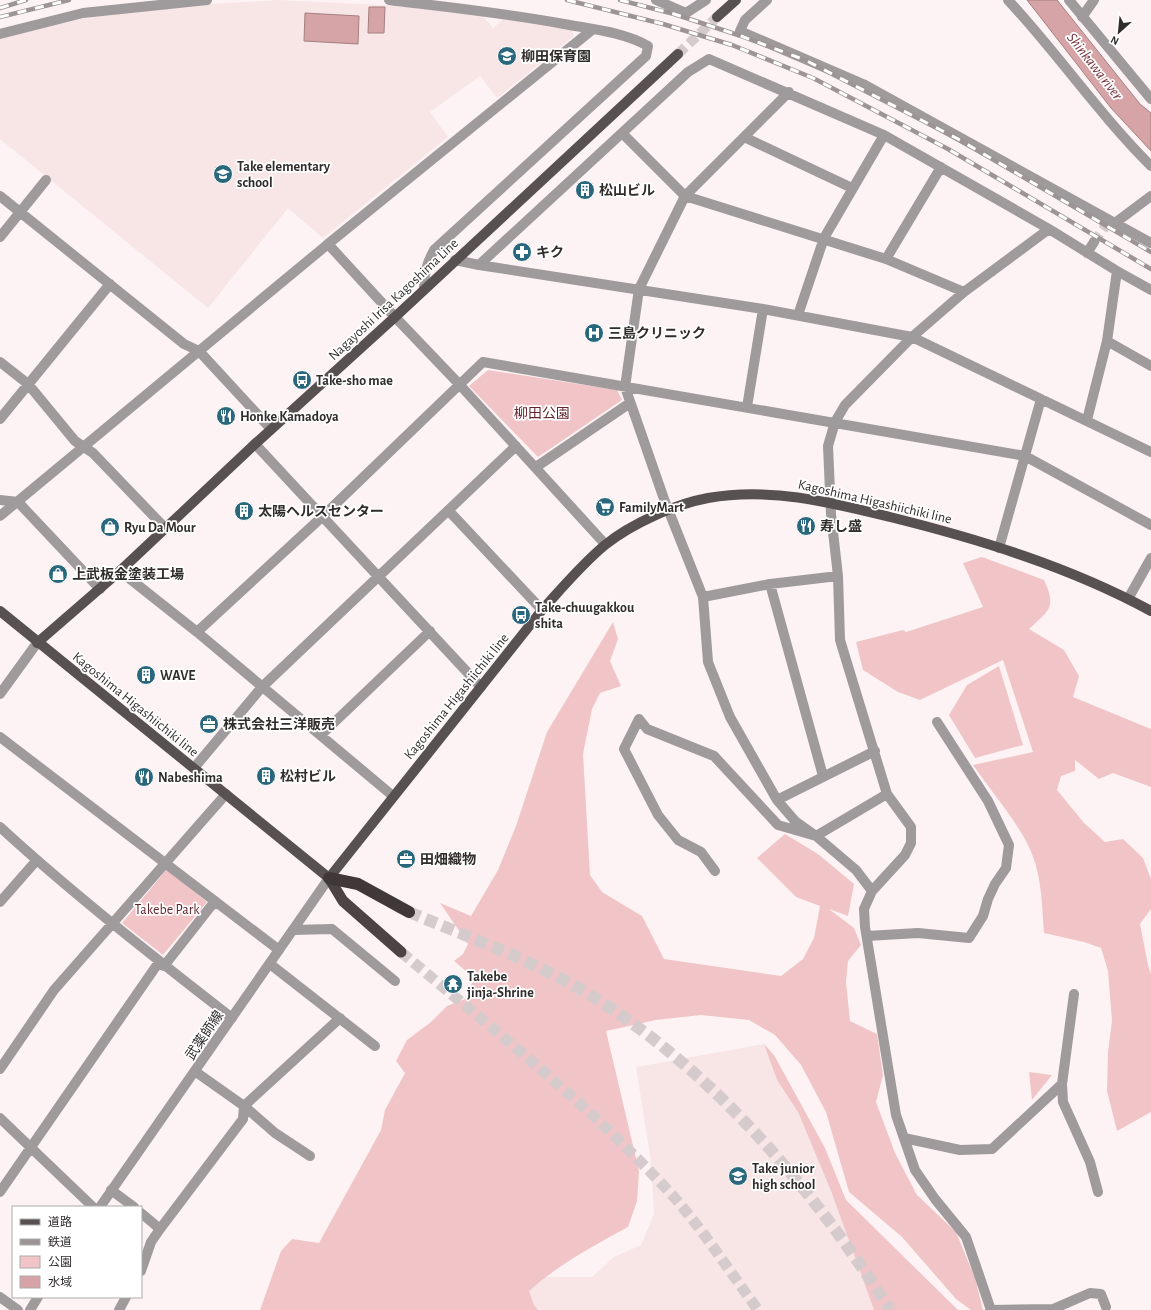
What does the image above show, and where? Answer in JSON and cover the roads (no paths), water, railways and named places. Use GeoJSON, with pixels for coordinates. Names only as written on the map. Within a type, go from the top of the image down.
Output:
{"type":"FeatureCollection","features":[{"type":"Feature","properties":{"kind":"highway"},"geometry":{"type":"LineString","coordinates":[[329,878],[358,884],[409,912]]}},
{"type":"Feature","properties":{"kind":"highway"},"geometry":{"type":"LineString","coordinates":[[329,878],[343,901],[401,952]]}},
{"type":"Feature","properties":{"kind":"main road"},"geometry":{"type":"LineString","coordinates":[[717,17],[736,0]]}},
{"type":"Feature","properties":{"kind":"main road","name":"Nagayoshi Irisa Kagoshima Line"},"geometry":{"type":"LineString","coordinates":[[37,643],[100,589],[166,529],[271,429],[395,317],[678,54]]}},
{"type":"Feature","properties":{"kind":"main road","name":"Kagoshima Higashiichiki line"},"geometry":{"type":"LineString","coordinates":[[0,611],[37,643],[329,878],[542,610],[569,580],[605,544],[637,524],[668,510],[707,498],[760,493],[804,497],[831,502],[940,530],[999,548],[1128,599],[1151,611]]}},
{"type":"Feature","properties":{"kind":"street"},"geometry":{"type":"LineString","coordinates":[[0,34],[83,13],[207,0]]}},
{"type":"Feature","properties":{"kind":"street"},"geometry":{"type":"LineString","coordinates":[[389,0],[498,12],[593,29],[637,40],[648,46],[646,56],[434,250],[426,264],[424,289]]}},
{"type":"Feature","properties":{"kind":"street"},"geometry":{"type":"LineString","coordinates":[[656,0],[686,13],[706,0]]}},
{"type":"Feature","properties":{"kind":"street"},"geometry":{"type":"LineString","coordinates":[[767,0],[745,20],[740,31],[863,84],[1111,223],[1151,243]]}},
{"type":"Feature","properties":{"kind":"street"},"geometry":{"type":"LineString","coordinates":[[1008,0],[1103,115],[1151,166]]}},
{"type":"Feature","properties":{"kind":"street"},"geometry":{"type":"LineString","coordinates":[[1069,0],[1151,99]]}},
{"type":"Feature","properties":{"kind":"street"},"geometry":{"type":"LineString","coordinates":[[1082,17],[1094,0]]}},
{"type":"Feature","properties":{"kind":"street"},"geometry":{"type":"LineString","coordinates":[[0,516],[328,244],[593,29]]}},
{"type":"Feature","properties":{"kind":"street"},"geometry":{"type":"LineString","coordinates":[[479,265],[688,72],[708,59],[789,92],[884,135],[1049,229],[1117,272],[1151,290]]}},
{"type":"Feature","properties":{"kind":"street"},"geometry":{"type":"LineString","coordinates":[[789,92],[685,196],[639,289],[624,387],[668,510],[703,597],[708,662],[730,717],[777,800],[795,821],[816,836],[856,870],[872,891]]}},
{"type":"Feature","properties":{"kind":"street"},"geometry":{"type":"LineString","coordinates":[[622,133],[685,196],[824,238],[886,259],[964,292]]}},
{"type":"Feature","properties":{"kind":"street"},"geometry":{"type":"LineString","coordinates":[[798,315],[824,238],[884,135]]}},
{"type":"Feature","properties":{"kind":"street"},"geometry":{"type":"LineString","coordinates":[[744,137],[852,188]]}},
{"type":"Feature","properties":{"kind":"street"},"geometry":{"type":"LineString","coordinates":[[886,259],[941,167]]}},
{"type":"Feature","properties":{"kind":"street"},"geometry":{"type":"LineString","coordinates":[[0,237],[46,180]]}},
{"type":"Feature","properties":{"kind":"street"},"geometry":{"type":"LineString","coordinates":[[0,196],[184,344],[199,351],[271,429]]}},
{"type":"Feature","properties":{"kind":"street"},"geometry":{"type":"LineString","coordinates":[[1111,223],[1151,196]]}},
{"type":"Feature","properties":{"kind":"street"},"geometry":{"type":"LineString","coordinates":[[1049,229],[964,292],[912,337],[845,405],[835,422],[828,446],[831,502],[838,576],[840,640],[888,794],[911,827],[910,843],[900,862],[872,891],[864,909],[896,1115],[915,1170],[935,1199],[966,1236],[990,1310],[1053,1309],[1090,1293],[1101,1294],[1106,1307]]}},
{"type":"Feature","properties":{"kind":"street"},"geometry":{"type":"LineString","coordinates":[[1087,253],[1094,242]]}},
{"type":"Feature","properties":{"kind":"street"},"geometry":{"type":"LineString","coordinates":[[328,244],[536,467],[605,544]]}},
{"type":"Feature","properties":{"kind":"street"},"geometry":{"type":"LineString","coordinates":[[455,260],[763,309],[912,337],[1151,452]]}},
{"type":"Feature","properties":{"kind":"street"},"geometry":{"type":"LineString","coordinates":[[1087,420],[1107,341],[1117,272]]}},
{"type":"Feature","properties":{"kind":"street"},"geometry":{"type":"LineString","coordinates":[[0,419],[110,284]]}},
{"type":"Feature","properties":{"kind":"street"},"geometry":{"type":"LineString","coordinates":[[747,407],[763,309]]}},
{"type":"Feature","properties":{"kind":"street"},"geometry":{"type":"LineString","coordinates":[[1107,341],[1151,366]]}},
{"type":"Feature","properties":{"kind":"street"},"geometry":{"type":"LineString","coordinates":[[0,362],[28,384],[75,441],[94,453],[166,529]]}},
{"type":"Feature","properties":{"kind":"street"},"geometry":{"type":"LineString","coordinates":[[197,632],[323,516],[482,362],[1025,456],[1151,524]]}},
{"type":"Feature","properties":{"kind":"street"},"geometry":{"type":"LineString","coordinates":[[999,548],[1041,399]]}},
{"type":"Feature","properties":{"kind":"street"},"geometry":{"type":"LineString","coordinates":[[536,467],[630,403]]}},
{"type":"Feature","properties":{"kind":"street"},"geometry":{"type":"LineString","coordinates":[[255,444],[481,687]]}},
{"type":"Feature","properties":{"kind":"street"},"geometry":{"type":"LineString","coordinates":[[194,768],[262,687],[516,446]]}},
{"type":"Feature","properties":{"kind":"street"},"geometry":{"type":"LineString","coordinates":[[0,500],[18,502],[100,589]]}},
{"type":"Feature","properties":{"kind":"street"},"geometry":{"type":"LineString","coordinates":[[449,511],[542,610]]}},
{"type":"Feature","properties":{"kind":"street"},"geometry":{"type":"LineString","coordinates":[[1128,599],[1151,558]]}},
{"type":"Feature","properties":{"kind":"street"},"geometry":{"type":"LineString","coordinates":[[120,571],[197,632],[393,796]]}},
{"type":"Feature","properties":{"kind":"street"},"geometry":{"type":"LineString","coordinates":[[703,597],[770,584],[838,576]]}},
{"type":"Feature","properties":{"kind":"street"},"geometry":{"type":"LineString","coordinates":[[770,584],[823,776]]}},
{"type":"Feature","properties":{"kind":"street"},"geometry":{"type":"LineString","coordinates":[[321,735],[430,631]]}},
{"type":"Feature","properties":{"kind":"street"},"geometry":{"type":"LineString","coordinates":[[0,694],[37,643]]}},
{"type":"Feature","properties":{"kind":"street"},"geometry":{"type":"LineString","coordinates":[[715,870],[701,852],[678,840],[658,815],[624,749],[639,719],[647,728],[714,756],[778,825],[816,836],[888,794]]}},
{"type":"Feature","properties":{"kind":"street"},"geometry":{"type":"LineString","coordinates":[[867,936],[918,933],[969,938],[983,916],[988,899],[995,884],[1006,868],[1009,846],[988,801],[937,722]]}},
{"type":"Feature","properties":{"kind":"street"},"geometry":{"type":"LineString","coordinates":[[0,737],[279,950]]}},
{"type":"Feature","properties":{"kind":"street"},"geometry":{"type":"LineString","coordinates":[[777,800],[875,751]]}},
{"type":"Feature","properties":{"kind":"street"},"geometry":{"type":"LineString","coordinates":[[0,1069],[54,990],[164,862],[226,794]]}},
{"type":"Feature","properties":{"kind":"street"},"geometry":{"type":"LineString","coordinates":[[0,827],[36,861],[161,964],[232,1018]]}},
{"type":"Feature","properties":{"kind":"street"},"geometry":{"type":"LineString","coordinates":[[0,902],[36,861]]}},
{"type":"Feature","properties":{"kind":"street","name":"武薬師線"},"geometry":{"type":"LineString","coordinates":[[101,1206],[196,1072],[329,878]]}},
{"type":"Feature","properties":{"kind":"street"},"geometry":{"type":"LineString","coordinates":[[0,1192],[161,964],[215,901]]}},
{"type":"Feature","properties":{"kind":"street"},"geometry":{"type":"LineString","coordinates":[[293,930],[332,929],[395,981]]}},
{"type":"Feature","properties":{"kind":"street"},"geometry":{"type":"LineString","coordinates":[[270,964],[375,1046]]}},
{"type":"Feature","properties":{"kind":"street"},"geometry":{"type":"LineString","coordinates":[[1074,994],[1062,1084],[1064,1102],[1090,1162],[1098,1192]]}},
{"type":"Feature","properties":{"kind":"street"},"geometry":{"type":"LineString","coordinates":[[142,1267],[151,1242],[243,1119],[244,1106],[340,1018]]}},
{"type":"Feature","properties":{"kind":"street"},"geometry":{"type":"LineString","coordinates":[[196,1072],[244,1106],[275,1133],[310,1156]]}},
{"type":"Feature","properties":{"kind":"street"},"geometry":{"type":"LineString","coordinates":[[904,1138],[960,1150],[992,1149],[1062,1084]]}},
{"type":"Feature","properties":{"kind":"street"},"geometry":{"type":"LineString","coordinates":[[0,1118],[92,1206]]}},
{"type":"Feature","properties":{"kind":"street"},"geometry":{"type":"LineString","coordinates":[[112,1190],[133,1206]]}},
{"type":"Feature","properties":{"kind":"street"},"geometry":{"type":"LineString","coordinates":[[142,1214],[160,1229]]}},
{"type":"Feature","properties":{"kind":"street"},"geometry":{"type":"LineString","coordinates":[[0,1297],[18,1310]]}},
{"type":"Feature","properties":{"kind":"street"},"geometry":{"type":"LineString","coordinates":[[30,1310],[37,1298]]}},
{"type":"Feature","properties":{"kind":"street"},"geometry":{"type":"LineString","coordinates":[[119,1310],[125,1298]]}},
{"type":"Feature","properties":{"kind":"water","name":"Shinkawa river"},"geometry":{"type":"Polygon","coordinates":[[[1027,0],[1057,0],[1140,104],[1151,113],[1151,151],[1111,108],[1027,0]]]}},
{"type":"Feature","properties":{"kind":"water"},"geometry":{"type":"Polygon","coordinates":[[[369,7],[385,7],[384,33],[368,33],[369,7]]]}},
{"type":"Feature","properties":{"kind":"water"},"geometry":{"type":"Polygon","coordinates":[[[305,13],[359,16],[358,44],[304,41],[305,13]]]}},
{"type":"Feature","properties":{"kind":"tunnel"},"geometry":{"type":"LineString","coordinates":[[678,54],[717,17]]}},
{"type":"Feature","properties":{"kind":"tunnel"},"geometry":{"type":"LineString","coordinates":[[1094,242],[1107,224]]}},
{"type":"Feature","properties":{"kind":"tunnel"},"geometry":{"type":"LineString","coordinates":[[409,912],[528,962],[573,985],[595,998],[640,1029],[682,1062],[722,1099],[760,1138],[795,1179],[829,1221],[861,1265],[890,1310]]}},
{"type":"Feature","properties":{"kind":"tunnel"},"geometry":{"type":"LineString","coordinates":[[401,952],[541,1070],[642,1163],[673,1196],[695,1223],[758,1310]]}},
{"type":"Feature","properties":{"kind":"railway"},"geometry":{"type":"LineString","coordinates":[[0,8],[26,0]]}},
{"type":"Feature","properties":{"kind":"railway"},"geometry":{"type":"LineString","coordinates":[[0,17],[69,0]]}},
{"type":"Feature","properties":{"kind":"railway"},"geometry":{"type":"LineString","coordinates":[[567,0],[663,24],[732,45],[813,78],[948,149],[1151,269]]}},
{"type":"Feature","properties":{"kind":"railway"},"geometry":{"type":"LineString","coordinates":[[620,0],[674,14],[741,36],[805,60],[958,139],[1151,252]]}},
{"type":"Feature","properties":{"kind":"place","name":"柳田保育園"},"geometry":{"type":"Point","coordinates":[507,56]}},
{"type":"Feature","properties":{"kind":"place","name":"Take elementary school"},"geometry":{"type":"Point","coordinates":[223,174]}},
{"type":"Feature","properties":{"kind":"place","name":"松山ビル"},"geometry":{"type":"Point","coordinates":[585,190]}},
{"type":"Feature","properties":{"kind":"place","name":"キク"},"geometry":{"type":"Point","coordinates":[522,252]}},
{"type":"Feature","properties":{"kind":"place","name":"三島クリニック"},"geometry":{"type":"Point","coordinates":[594,333]}},
{"type":"Feature","properties":{"kind":"place","name":"Take-sho mae"},"geometry":{"type":"Point","coordinates":[302,380]}},
{"type":"Feature","properties":{"kind":"place","name":"Honke Kamadoya"},"geometry":{"type":"Point","coordinates":[226,416]}},
{"type":"Feature","properties":{"kind":"place","name":"FamilyMart"},"geometry":{"type":"Point","coordinates":[605,507]}},
{"type":"Feature","properties":{"kind":"place","name":"太陽ヘルスセンター"},"geometry":{"type":"Point","coordinates":[244,511]}},
{"type":"Feature","properties":{"kind":"place","name":"寿し盛"},"geometry":{"type":"Point","coordinates":[806,526]}},
{"type":"Feature","properties":{"kind":"place","name":"Ryu Da Mour"},"geometry":{"type":"Point","coordinates":[110,527]}},
{"type":"Feature","properties":{"kind":"place","name":"上武板金塗装工場"},"geometry":{"type":"Point","coordinates":[58,574]}},
{"type":"Feature","properties":{"kind":"place","name":"Take-chuugakkou shita"},"geometry":{"type":"Point","coordinates":[521,615]}},
{"type":"Feature","properties":{"kind":"place","name":"WAVE"},"geometry":{"type":"Point","coordinates":[146,675]}},
{"type":"Feature","properties":{"kind":"place","name":"株式会社三洋販売"},"geometry":{"type":"Point","coordinates":[209,724]}},
{"type":"Feature","properties":{"kind":"place","name":"松村ビル"},"geometry":{"type":"Point","coordinates":[266,776]}},
{"type":"Feature","properties":{"kind":"place","name":"Nabeshima"},"geometry":{"type":"Point","coordinates":[144,777]}},
{"type":"Feature","properties":{"kind":"place","name":"田畑織物"},"geometry":{"type":"Point","coordinates":[406,859]}},
{"type":"Feature","properties":{"kind":"place","name":"Takebe jinja-Shrine"},"geometry":{"type":"Point","coordinates":[453,984]}},
{"type":"Feature","properties":{"kind":"place","name":"Take junior high school"},"geometry":{"type":"Point","coordinates":[738,1176]}},
{"type":"Feature","properties":{"kind":"park label","name":"柳田公園"},"geometry":{"type":"Point","coordinates":[542,413]}},
{"type":"Feature","properties":{"kind":"park label","name":"Takebe Park"},"geometry":{"type":"Point","coordinates":[167,909]}}]}
